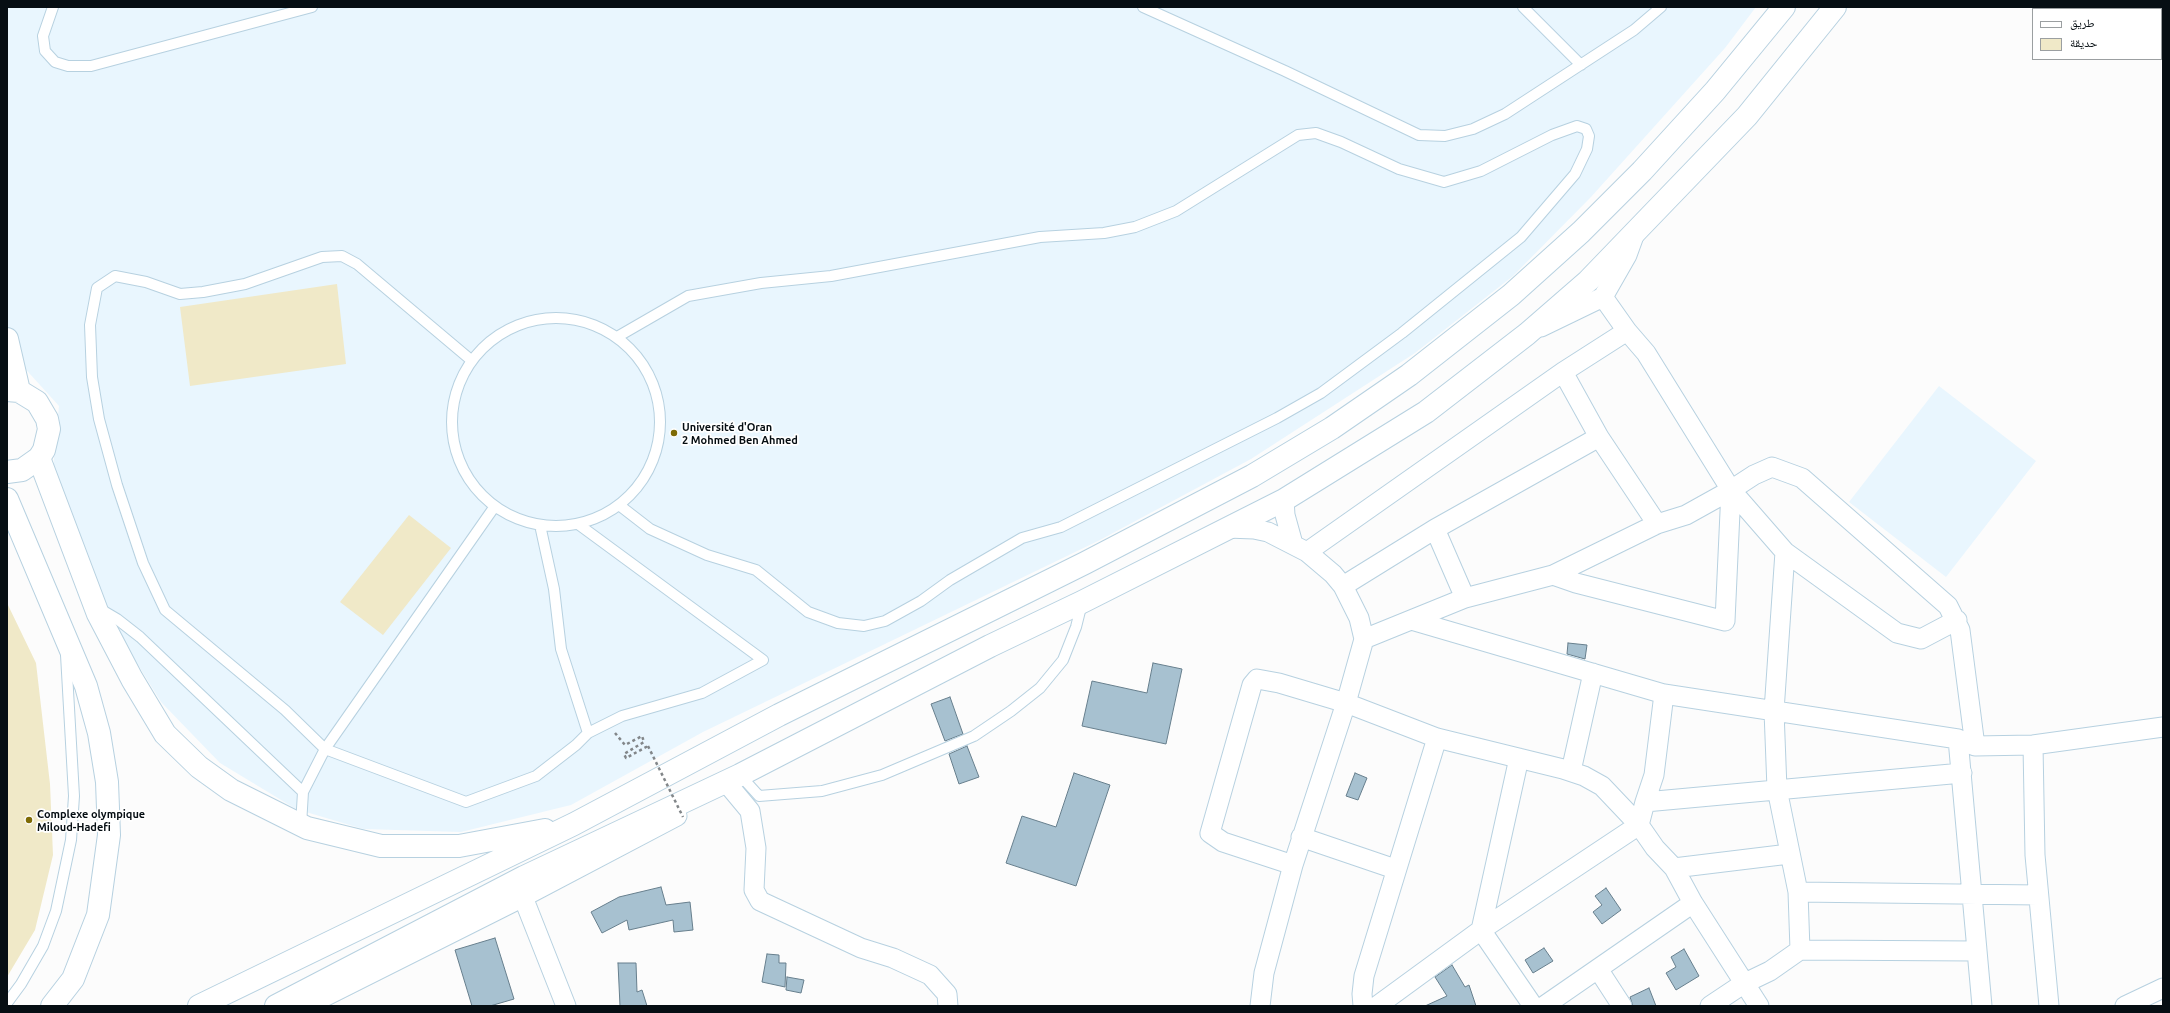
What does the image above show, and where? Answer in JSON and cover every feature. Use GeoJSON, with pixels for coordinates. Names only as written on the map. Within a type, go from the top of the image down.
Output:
{"type":"FeatureCollection","features":[{"type":"Feature","properties":{"kind":"main road"},"geometry":{"type":"LineString","coordinates":[[199,1006],[574,824],[786,712],[1106,552],[1252,476],[1332,428],[1409,375],[1511,295],[1580,232],[1642,171],[1715,91],[1784,7]]}},
{"type":"Feature","properties":{"kind":"main road"},"geometry":{"type":"LineString","coordinates":[[276,1006],[524,877],[735,781],[983,649],[1082,602],[1225,528],[1284,500],[1426,412],[1527,334],[1588,281],[1747,116],[1835,7]]}},
{"type":"Feature","properties":{"kind":"main road"},"geometry":{"type":"LineString","coordinates":[[7,339],[13,391],[37,402],[47,419],[48,440],[39,458],[22,470],[7,472]]}},
{"type":"Feature","properties":{"kind":"main road"},"geometry":{"type":"LineString","coordinates":[[39,458],[95,606],[132,680],[165,734],[198,767],[231,790],[301,825],[381,846],[459,846],[574,824]]}},
{"type":"Feature","properties":{"kind":"main road"},"geometry":{"type":"LineString","coordinates":[[7,499],[86,686],[99,733],[107,782],[109,835],[98,915],[73,979],[52,1006]]}},
{"type":"Feature","properties":{"kind":"street"},"geometry":{"type":"LineString","coordinates":[[1527,334],[1603,297],[1627,255],[1636,231]]}},
{"type":"Feature","properties":{"kind":"street"},"geometry":{"type":"LineString","coordinates":[[1603,297],[1646,353],[1732,490],[1785,552],[1897,633],[1920,639],[1957,620]]}},
{"type":"Feature","properties":{"kind":"street"},"geometry":{"type":"LineString","coordinates":[[1300,548],[1627,330]]}},
{"type":"Feature","properties":{"kind":"street"},"geometry":{"type":"LineString","coordinates":[[1563,372],[1599,437],[1657,524]]}},
{"type":"Feature","properties":{"kind":"street"},"geometry":{"type":"LineString","coordinates":[[1343,586],[1435,529],[1599,437]]}},
{"type":"Feature","properties":{"kind":"street"},"geometry":{"type":"LineString","coordinates":[[1364,639],[1465,598],[1553,575],[1657,524],[1686,515],[1732,490],[1754,475],[1772,467],[1802,478],[1948,606],[1957,620],[1960,630],[1966,742],[1962,773],[1971,893],[1982,1006]]}},
{"type":"Feature","properties":{"kind":"street"},"geometry":{"type":"LineString","coordinates":[[1553,575],[1576,583],[1725,622],[1732,490]]}},
{"type":"Feature","properties":{"kind":"street"},"geometry":{"type":"LineString","coordinates":[[1284,500],[1285,515],[1300,548]]}},
{"type":"Feature","properties":{"kind":"street"},"geometry":{"type":"LineString","coordinates":[[1225,528],[1254,529],[1281,537],[1300,548],[1333,574],[1343,586],[1358,618],[1364,639],[1346,703],[1293,865],[1264,973],[1260,1006]]}},
{"type":"Feature","properties":{"kind":"street"},"geometry":{"type":"LineString","coordinates":[[1435,529],[1465,598]]}},
{"type":"Feature","properties":{"kind":"street"},"geometry":{"type":"LineString","coordinates":[[1785,552],[1774,711],[1777,789],[1789,854],[1798,892],[1800,950]]}},
{"type":"Feature","properties":{"kind":"street"},"geometry":{"type":"LineString","coordinates":[[1411,620],[1664,694],[1966,742],[2033,745],[2163,728]]}},
{"type":"Feature","properties":{"kind":"street"},"geometry":{"type":"LineString","coordinates":[[1571,771],[1593,673]]}},
{"type":"Feature","properties":{"kind":"street"},"geometry":{"type":"LineString","coordinates":[[1293,865],[1223,842],[1210,833],[1252,685],[1257,680],[1279,683],[1346,703],[1437,738],[1571,771],[1602,786],[1639,825],[1655,848],[1674,868],[1693,903],[1743,984],[1759,1006]]}},
{"type":"Feature","properties":{"kind":"street"},"geometry":{"type":"LineString","coordinates":[[1377,1006],[1481,930],[1639,825],[1654,775],[1664,694]]}},
{"type":"Feature","properties":{"kind":"street"},"geometry":{"type":"LineString","coordinates":[[1364,1006],[1362,994],[1364,976],[1437,738]]}},
{"type":"Feature","properties":{"kind":"street"},"geometry":{"type":"LineString","coordinates":[[2033,745],[2035,855],[2049,1006]]}},
{"type":"Feature","properties":{"kind":"street"},"geometry":{"type":"LineString","coordinates":[[1519,758],[1481,930],[1533,1006]]}},
{"type":"Feature","properties":{"kind":"street"},"geometry":{"type":"LineString","coordinates":[[1645,802],[1962,773]]}},
{"type":"Feature","properties":{"kind":"street"},"geometry":{"type":"LineString","coordinates":[[306,1006],[523,897],[735,781],[750,811],[756,848],[754,890],[760,901],[861,948],[893,958],[930,975],[947,994],[948,1006]]}},
{"type":"Feature","properties":{"kind":"street"},"geometry":{"type":"LineString","coordinates":[[1301,837],[1396,869]]}},
{"type":"Feature","properties":{"kind":"street"},"geometry":{"type":"LineString","coordinates":[[1674,868],[1789,854]]}},
{"type":"Feature","properties":{"kind":"street"},"geometry":{"type":"LineString","coordinates":[[1798,892],[2038,895]]}},
{"type":"Feature","properties":{"kind":"street"},"geometry":{"type":"LineString","coordinates":[[523,897],[566,1006]]}},
{"type":"Feature","properties":{"kind":"street"},"geometry":{"type":"LineString","coordinates":[[1544,1006],[1693,903]]}},
{"type":"Feature","properties":{"kind":"street"},"geometry":{"type":"LineString","coordinates":[[1710,1006],[1743,984],[1770,972],[1800,950],[1976,951]]}},
{"type":"Feature","properties":{"kind":"street"},"geometry":{"type":"LineString","coordinates":[[1598,969],[1622,1006]]}},
{"type":"Feature","properties":{"kind":"street"},"geometry":{"type":"LineString","coordinates":[[2126,1006],[2163,988]]}},
{"type":"Feature","properties":{"kind":"street"},"geometry":{"type":"LineString","coordinates":[[2143,997],[2163,1004]]}},
{"type":"Feature","properties":{"kind":"lane"},"geometry":{"type":"LineString","coordinates":[[54,7],[43,36],[45,51],[55,62],[68,66],[91,66],[312,7]]}},
{"type":"Feature","properties":{"kind":"lane"},"geometry":{"type":"LineString","coordinates":[[1143,7],[1285,71],[1419,135],[1445,136],[1473,129],[1505,114],[1634,30],[1661,7]]}},
{"type":"Feature","properties":{"kind":"lane"},"geometry":{"type":"LineString","coordinates":[[1523,7],[1580,65]]}},
{"type":"Feature","properties":{"kind":"lane"},"geometry":{"type":"LineString","coordinates":[[617,337],[688,296],[761,283],[831,276],[1040,237],[1104,233],[1135,228],[1176,211],[1298,135],[1316,133],[1341,142],[1399,169],[1444,182],[1481,171],[1552,135],[1577,126],[1586,129],[1589,136],[1587,149],[1575,174],[1522,237],[1402,333],[1320,393],[1277,418],[1061,527],[1022,538],[950,580],[921,601],[885,621],[864,626],[838,623],[808,612],[756,570],[707,555],[650,529],[619,505]]}},
{"type":"Feature","properties":{"kind":"lane"},"geometry":{"type":"LineString","coordinates":[[471,360],[358,264],[342,256],[322,257],[245,284],[203,292],[180,294],[146,282],[115,276],[97,288],[90,325],[92,377],[99,419],[117,485],[143,563],[165,610],[285,710],[325,749],[466,802],[536,776],[576,745],[588,733],[622,716],[702,693],[763,660],[578,524]]}},
{"type":"Feature","properties":{"kind":"lane"},"geometry":{"type":"LineString","coordinates":[[556,317],[588,322],[617,337],[640,360],[655,389],[660,420],[656,452],[641,482],[619,505],[599,516],[578,524],[559,526],[540,525],[516,518],[495,506],[471,483],[456,454],[451,421],[456,389],[471,360],[495,337],[524,322],[556,317]]}},
{"type":"Feature","properties":{"kind":"lane"},"geometry":{"type":"LineString","coordinates":[[301,825],[303,792],[325,749],[495,506]]}},
{"type":"Feature","properties":{"kind":"lane"},"geometry":{"type":"LineString","coordinates":[[540,525],[554,589],[561,649],[588,733]]}},
{"type":"Feature","properties":{"kind":"lane"},"geometry":{"type":"LineString","coordinates":[[735,781],[759,796],[822,791],[882,776],[974,736],[1011,711],[1040,688],[1063,660],[1076,627],[1082,602]]}},
{"type":"Feature","properties":{"kind":"lane"},"geometry":{"type":"LineString","coordinates":[[95,606],[117,619],[140,637],[303,792]]}},
{"type":"Feature","properties":{"kind":"lane"},"geometry":{"type":"LineString","coordinates":[[7,1003],[21,984],[43,946],[56,911],[70,840],[74,796],[73,760],[64,631]]}},
{"type":"Feature","properties":{"kind":"path"},"geometry":{"type":"LineString","coordinates":[[608,723],[625,745],[642,736],[644,742],[624,754],[626,758],[648,746],[683,818]]}},
{"type":"Feature","properties":{"kind":"shaded area","name":"Université d'Oran 2 Mohmed Ben Ahmed"},"geometry":{"type":"Polygon","coordinates":[[[7,7],[1756,7],[1725,48],[1591,197],[1513,276],[1415,353],[1251,459],[1100,540],[703,732],[571,805],[461,832],[363,829],[296,809],[220,763],[161,702],[86,581],[51,490],[59,406],[10,352],[7,337],[7,7]]]}},
{"type":"Feature","properties":{"kind":"shaded area"},"geometry":{"type":"Polygon","coordinates":[[[1939,386],[2036,461],[1946,577],[1849,502],[1939,386]]]}},
{"type":"Feature","properties":{"kind":"green space"},"geometry":{"type":"Polygon","coordinates":[[[337,284],[346,364],[190,386],[180,307],[337,284]]]}},
{"type":"Feature","properties":{"kind":"green space"},"geometry":{"type":"Polygon","coordinates":[[[409,515],[451,548],[383,635],[340,602],[409,515]]]}},
{"type":"Feature","properties":{"kind":"green space","name":"Complexe olympique Miloud-Hadefi"},"geometry":{"type":"Polygon","coordinates":[[[7,603],[36,663],[50,784],[53,855],[35,930],[7,977],[7,603]]]}},
{"type":"Feature","properties":{"kind":"building"},"geometry":{"type":"Polygon","coordinates":[[[1568,643],[1587,645],[1585,659],[1567,654],[1568,643]]]}},
{"type":"Feature","properties":{"kind":"building"},"geometry":{"type":"Polygon","coordinates":[[[1153,663],[1182,669],[1166,744],[1082,726],[1092,681],[1147,693],[1153,663]]]}},
{"type":"Feature","properties":{"kind":"building"},"geometry":{"type":"Polygon","coordinates":[[[950,697],[963,734],[945,741],[931,704],[950,697]]]}},
{"type":"Feature","properties":{"kind":"building"},"geometry":{"type":"Polygon","coordinates":[[[967,746],[979,777],[959,784],[949,754],[967,746]]]}},
{"type":"Feature","properties":{"kind":"building"},"geometry":{"type":"Polygon","coordinates":[[[1074,773],[1110,785],[1076,886],[1006,863],[1022,816],[1056,827],[1074,773]]]}},
{"type":"Feature","properties":{"kind":"building"},"geometry":{"type":"Polygon","coordinates":[[[1355,773],[1367,778],[1358,800],[1346,796],[1355,773]]]}},
{"type":"Feature","properties":{"kind":"building"},"geometry":{"type":"Polygon","coordinates":[[[661,887],[666,905],[690,902],[693,930],[674,932],[673,920],[629,930],[627,920],[602,933],[591,912],[619,897],[661,887]]]}},
{"type":"Feature","properties":{"kind":"building"},"geometry":{"type":"Polygon","coordinates":[[[1606,888],[1621,910],[1602,924],[1593,912],[1602,905],[1595,896],[1606,888]]]}},
{"type":"Feature","properties":{"kind":"building"},"geometry":{"type":"Polygon","coordinates":[[[495,938],[514,999],[490,1006],[472,1006],[455,950],[495,938]]]}},
{"type":"Feature","properties":{"kind":"building"},"geometry":{"type":"Polygon","coordinates":[[[1544,948],[1553,961],[1533,973],[1525,960],[1544,948]]]}},
{"type":"Feature","properties":{"kind":"building"},"geometry":{"type":"Polygon","coordinates":[[[1684,949],[1699,976],[1676,990],[1666,973],[1676,967],[1671,957],[1684,949]]]}},
{"type":"Feature","properties":{"kind":"building"},"geometry":{"type":"Polygon","coordinates":[[[767,954],[779,955],[779,963],[786,963],[785,987],[762,982],[767,954]]]}},
{"type":"Feature","properties":{"kind":"building"},"geometry":{"type":"Polygon","coordinates":[[[618,963],[636,963],[637,992],[642,990],[647,1006],[620,1006],[618,963]]]}},
{"type":"Feature","properties":{"kind":"building"},"geometry":{"type":"Polygon","coordinates":[[[1452,965],[1465,987],[1469,985],[1476,1006],[1425,1006],[1447,996],[1435,977],[1452,965]]]}},
{"type":"Feature","properties":{"kind":"building"},"geometry":{"type":"Polygon","coordinates":[[[787,977],[804,980],[801,993],[786,990],[787,977]]]}},
{"type":"Feature","properties":{"kind":"building"},"geometry":{"type":"Polygon","coordinates":[[[1649,988],[1656,1006],[1633,1006],[1630,997],[1649,988]]]}},
{"type":"Feature","properties":{"kind":"place","name":"Université d'Oran 2 Mohmed Ben Ahmed"},"geometry":{"type":"Point","coordinates":[674,433]}},
{"type":"Feature","properties":{"kind":"place","name":"Complexe olympique Miloud-Hadefi"},"geometry":{"type":"Point","coordinates":[29,820]}}]}
